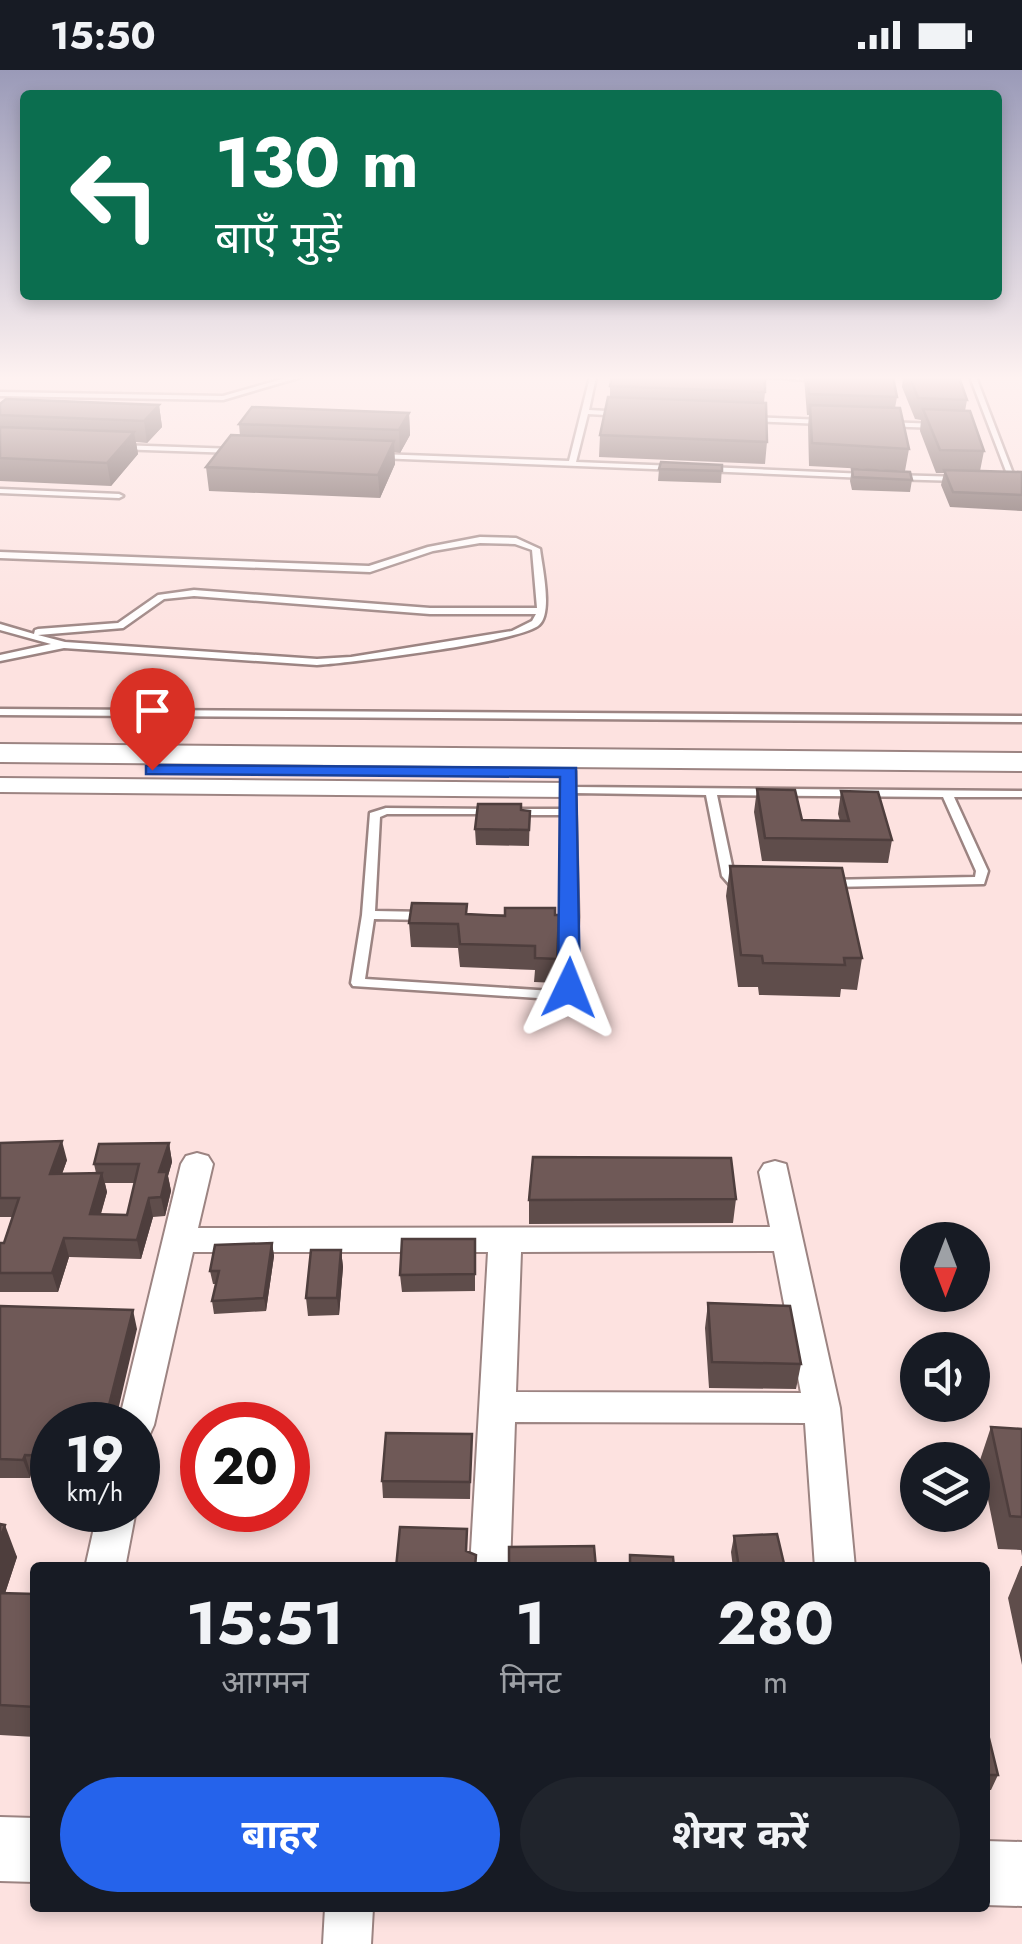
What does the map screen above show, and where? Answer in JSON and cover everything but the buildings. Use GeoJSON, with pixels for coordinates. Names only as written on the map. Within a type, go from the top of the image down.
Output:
{"type":"FeatureCollection","features":[{"type":"Feature","properties":{"kind":"main road"},"geometry":{"type":"LineString","coordinates":[[0,754],[1022,762]]}},
{"type":"Feature","properties":{"kind":"main road"},"geometry":{"type":"LineString","coordinates":[[0,770],[570,792],[1022,775]]}},
{"type":"Feature","properties":{"kind":"main road"},"geometry":{"type":"LineString","coordinates":[[0,1848],[30,1850]]}},
{"type":"Feature","properties":{"kind":"main road"},"geometry":{"type":"LineString","coordinates":[[990,1874],[1022,1874]]}},
{"type":"Feature","properties":{"kind":"street"},"geometry":{"type":"LineString","coordinates":[[0,785],[570,792]]}},
{"type":"Feature","properties":{"kind":"street"},"geometry":{"type":"LineString","coordinates":[[141,1402],[197,1164]]}},
{"type":"Feature","properties":{"kind":"street"},"geometry":{"type":"LineString","coordinates":[[775,1172],[822,1408],[835,1562]]}},
{"type":"Feature","properties":{"kind":"street"},"geometry":{"type":"LineString","coordinates":[[490,1562],[506,1239]]}},
{"type":"Feature","properties":{"kind":"street"},"geometry":{"type":"LineString","coordinates":[[178,1240],[788,1239]]}},
{"type":"Feature","properties":{"kind":"street"},"geometry":{"type":"LineString","coordinates":[[125,1311],[160,1312]]}},
{"type":"Feature","properties":{"kind":"street"},"geometry":{"type":"LineString","coordinates":[[498,1407],[822,1408]]}},
{"type":"Feature","properties":{"kind":"street"},"geometry":{"type":"LineString","coordinates":[[106,1562],[112,1532]]}},
{"type":"Feature","properties":{"kind":"street"},"geometry":{"type":"LineString","coordinates":[[347,1944],[349,1912]]}},
{"type":"Feature","properties":{"kind":"lane"},"geometry":{"type":"LineString","coordinates":[[583,464],[976,480]]}},
{"type":"Feature","properties":{"kind":"lane"},"geometry":{"type":"LineString","coordinates":[[995,481],[1014,482],[1008,464]]}},
{"type":"Feature","properties":{"kind":"lane"},"geometry":{"type":"LineString","coordinates":[[0,491],[119,496]]}},
{"type":"Feature","properties":{"kind":"lane"},"geometry":{"type":"LineString","coordinates":[[0,555],[370,570],[457,543],[499,540],[536,549],[542,611],[536,623],[514,633],[351,660],[317,662],[64,645],[0,658]]}},
{"type":"Feature","properties":{"kind":"lane"},"geometry":{"type":"LineString","coordinates":[[29,632],[120,626],[161,597],[194,593],[430,611],[542,611]]}},
{"type":"Feature","properties":{"kind":"lane"},"geometry":{"type":"LineString","coordinates":[[0,627],[29,632],[64,645]]}},
{"type":"Feature","properties":{"kind":"lane"},"geometry":{"type":"LineString","coordinates":[[0,712],[1022,720]]}},
{"type":"Feature","properties":{"kind":"lane"},"geometry":{"type":"LineString","coordinates":[[570,792],[569,988],[552,995],[361,985],[357,980],[368,915],[373,817],[380,811],[570,792],[1022,794]]}},
{"type":"Feature","properties":{"kind":"lane"},"geometry":{"type":"LineString","coordinates":[[711,792],[728,876],[739,882],[758,882]]}},
{"type":"Feature","properties":{"kind":"lane"},"geometry":{"type":"LineString","coordinates":[[818,882],[980,881],[982,871],[947,794]]}},
{"type":"Feature","properties":{"kind":"lane"},"geometry":{"type":"LineString","coordinates":[[368,915],[442,916]]}},
{"type":"Feature","properties":{"kind":"lane"},"geometry":{"type":"LineString","coordinates":[[554,916],[572,916]]}},
{"type":"Feature","properties":{"kind":"route"},"geometry":{"type":"LineString","coordinates":[[152,770],[569,772],[569,988]]}}]}
